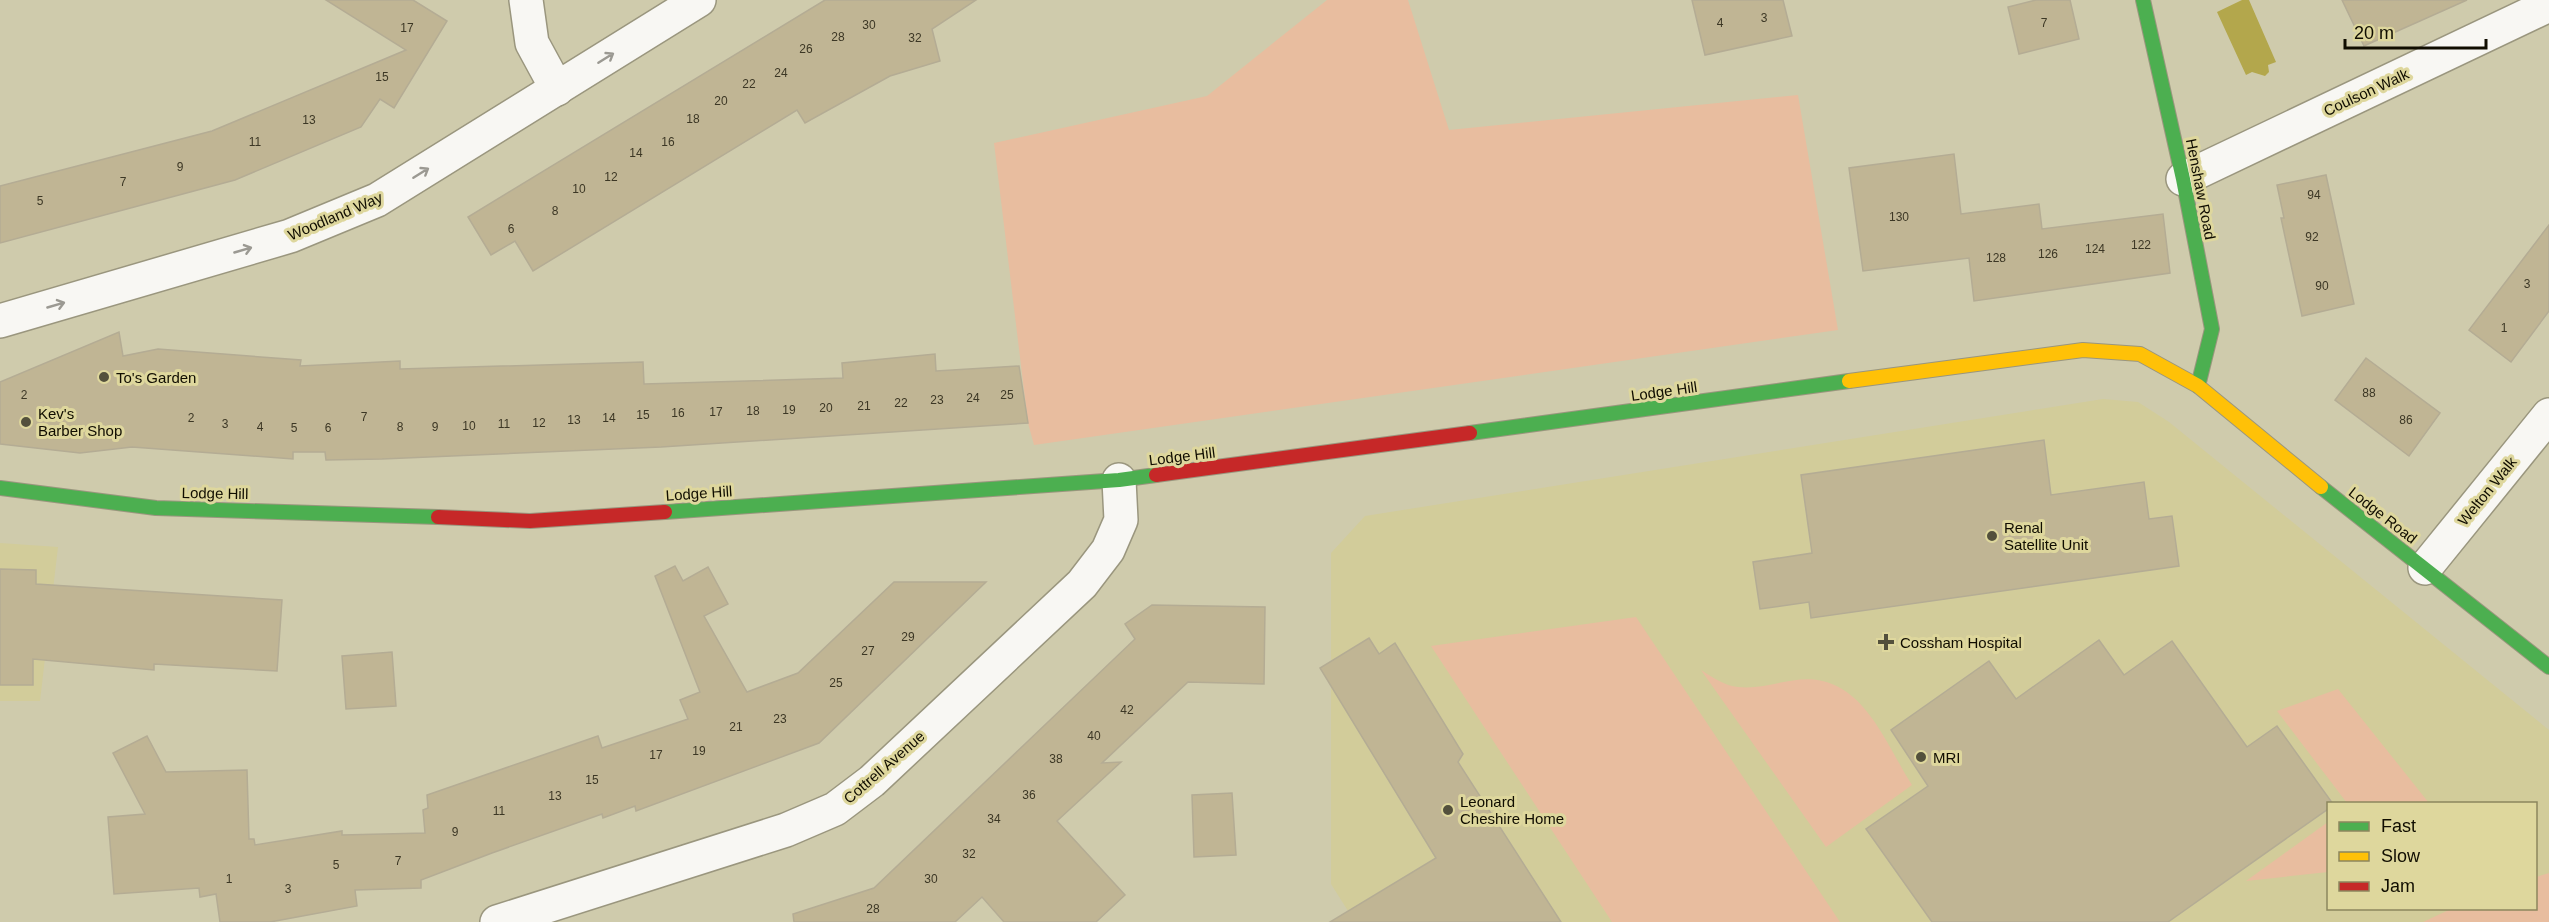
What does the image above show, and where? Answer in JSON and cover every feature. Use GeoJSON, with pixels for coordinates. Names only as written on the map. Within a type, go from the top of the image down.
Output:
{"type":"FeatureCollection","features":[{"type":"Feature","properties":{"kind":"main road","name":"Henshaw Road"},"geometry":{"type":"LineString","coordinates":[[2143,0],[2183,179],[2211,329],[2198,386]]}},
{"type":"Feature","properties":{"kind":"main road","name":"Lodge Hill"},"geometry":{"type":"LineString","coordinates":[[0,488],[156,508],[314,511],[530,521],[1119,480],[2083,350],[2140,354],[2198,386]]}},
{"type":"Feature","properties":{"kind":"main road","name":"Lodge Road"},"geometry":{"type":"LineString","coordinates":[[2198,386],[2549,667]]}},
{"type":"Feature","properties":{"kind":"street"},"geometry":{"type":"LineString","coordinates":[[526,0],[532,43],[557,89]]}},
{"type":"Feature","properties":{"kind":"street","name":"Woodland Way"},"geometry":{"type":"LineString","coordinates":[[0,321],[290,236],[377,200],[699,0]]}},
{"type":"Feature","properties":{"kind":"street","name":"Coulson Walk"},"geometry":{"type":"LineString","coordinates":[[2183,179],[2549,4]]}},
{"type":"Feature","properties":{"kind":"street","name":"Welton Walk"},"geometry":{"type":"LineString","coordinates":[[2425,568],[2549,415]]}},
{"type":"Feature","properties":{"kind":"street","name":"Cottrell Avenue"},"geometry":{"type":"LineString","coordinates":[[497,922],[786,830],[835,809],[872,781],[1082,585],[1108,550],[1120,520],[1119,480]]}},
{"type":"Feature","properties":{"kind":"shaded area"},"geometry":{"type":"Polygon","coordinates":[[[1327,0],[1408,0],[1449,130],[1798,95],[1838,330],[1034,445],[1028,423],[994,143],[1207,96],[1327,0]]]}},
{"type":"Feature","properties":{"kind":"shaded area"},"geometry":{"type":"Polygon","coordinates":[[[2242,0],[2249,0],[2276,62],[2268,65],[2269,72],[2265,76],[2252,72],[2246,75],[2217,12],[2242,0]]]}},
{"type":"Feature","properties":{"kind":"shaded area","name":"Cossham Hospital"},"geometry":{"type":"Polygon","coordinates":[[[2103,399],[2138,402],[2169,422],[2549,730],[2549,922],[1355,922],[1331,884],[1331,553],[1365,516],[2103,399]]]}},
{"type":"Feature","properties":{"kind":"shaded area"},"geometry":{"type":"Polygon","coordinates":[[[0,543],[58,547],[40,701],[0,701],[0,543]]]}},
{"type":"Feature","properties":{"kind":"shaded area"},"geometry":{"type":"Polygon","coordinates":[[[1636,617],[1840,922],[1612,922],[1431,646],[1636,617]]]}},
{"type":"Feature","properties":{"kind":"shaded area"},"geometry":{"type":"Polygon","coordinates":[[[1701,670],[1723,683],[1738,687],[1764,686],[1802,679],[1828,682],[1842,689],[1864,708],[1882,732],[1912,785],[1826,847],[1701,670]]]}},
{"type":"Feature","properties":{"kind":"shaded area"},"geometry":{"type":"Polygon","coordinates":[[[2338,689],[2428,802],[2346,802],[2277,711],[2338,689]]]}},
{"type":"Feature","properties":{"kind":"shaded area"},"geometry":{"type":"Polygon","coordinates":[[[2327,823],[2327,872],[2246,881],[2327,823]]]}},
{"type":"Feature","properties":{"kind":"shaded area"},"geometry":{"type":"Polygon","coordinates":[[[2549,873],[2549,922],[2423,922],[2449,910],[2537,910],[2537,877],[2549,873]]]}},
{"type":"Feature","properties":{"kind":"building"},"geometry":{"type":"Polygon","coordinates":[[[326,0],[413,0],[447,21],[394,108],[380,99],[361,127],[235,180],[0,243],[0,186],[212,131],[406,50],[326,0]]]}},
{"type":"Feature","properties":{"kind":"building"},"geometry":{"type":"Polygon","coordinates":[[[825,0],[976,0],[932,29],[940,61],[890,76],[805,123],[797,110],[533,271],[515,241],[491,255],[468,217],[825,0]]]}},
{"type":"Feature","properties":{"kind":"building"},"geometry":{"type":"Polygon","coordinates":[[[1692,0],[1783,0],[1792,36],[1705,55],[1692,0]]]}},
{"type":"Feature","properties":{"kind":"building"},"geometry":{"type":"Polygon","coordinates":[[[2036,0],[2070,0],[2079,39],[2019,54],[2008,7],[2036,0]]]}},
{"type":"Feature","properties":{"kind":"building"},"geometry":{"type":"Polygon","coordinates":[[[2342,0],[2467,0],[2364,46],[2342,0]]]}},
{"type":"Feature","properties":{"kind":"building"},"geometry":{"type":"Polygon","coordinates":[[[1954,154],[1961,214],[2039,204],[2042,229],[2163,214],[2170,273],[1974,301],[1969,258],[1863,271],[1849,168],[1954,154]]]}},
{"type":"Feature","properties":{"kind":"building"},"geometry":{"type":"Polygon","coordinates":[[[2326,175],[2354,304],[2302,316],[2281,218],[2284,218],[2277,185],[2326,175]]]}},
{"type":"Feature","properties":{"kind":"building"},"geometry":{"type":"Polygon","coordinates":[[[2549,225],[2549,311],[2511,362],[2469,330],[2549,225]]]}},
{"type":"Feature","properties":{"kind":"building"},"geometry":{"type":"Polygon","coordinates":[[[119,332],[123,356],[158,349],[301,360],[300,366],[400,361],[400,369],[643,362],[644,384],[843,378],[842,363],[935,354],[936,371],[1019,366],[1028,423],[661,447],[382,459],[326,460],[325,452],[293,452],[293,459],[132,447],[80,453],[0,444],[0,382],[119,332]]]}},
{"type":"Feature","properties":{"kind":"building"},"geometry":{"type":"Polygon","coordinates":[[[2366,358],[2440,413],[2409,456],[2335,400],[2366,358]]]}},
{"type":"Feature","properties":{"kind":"building","name":"Renal Satellite Unit"},"geometry":{"type":"Polygon","coordinates":[[[2044,440],[2051,495],[2144,482],[2149,519],[2172,516],[2179,566],[1811,618],[1809,602],[1760,609],[1753,562],[1812,553],[1801,475],[2044,440]]]}},
{"type":"Feature","properties":{"kind":"building"},"geometry":{"type":"Polygon","coordinates":[[[675,566],[683,581],[708,567],[728,604],[704,616],[747,692],[798,673],[894,582],[986,582],[819,743],[636,811],[635,806],[603,818],[602,814],[492,853],[421,880],[421,888],[355,890],[357,906],[270,922],[220,922],[216,894],[200,897],[199,888],[114,894],[108,817],[145,814],[113,753],[147,736],[166,772],[247,770],[249,839],[254,839],[255,845],[342,831],[342,835],[425,833],[423,810],[428,808],[427,795],[598,736],[602,748],[688,719],[680,700],[700,692],[655,576],[675,566]]]}},
{"type":"Feature","properties":{"kind":"building"},"geometry":{"type":"Polygon","coordinates":[[[0,569],[36,570],[36,584],[282,600],[277,671],[154,664],[154,670],[33,659],[33,685],[0,685],[0,569]]]}},
{"type":"Feature","properties":{"kind":"building"},"geometry":{"type":"Polygon","coordinates":[[[1152,605],[1265,607],[1264,684],[1188,682],[1102,763],[1121,762],[1057,821],[1125,895],[1096,922],[1004,922],[982,897],[955,922],[794,922],[793,914],[874,888],[1135,639],[1125,624],[1152,605]]]}},
{"type":"Feature","properties":{"kind":"building","name":"Leonard Cheshire Home"},"geometry":{"type":"Polygon","coordinates":[[[1369,638],[1379,654],[1395,643],[1463,754],[1458,762],[1561,922],[1330,922],[1436,858],[1320,668],[1369,638]]]}},
{"type":"Feature","properties":{"kind":"building","name":"Cossham Hospital"},"geometry":{"type":"Polygon","coordinates":[[[2099,640],[2124,675],[2172,641],[2247,747],[2277,726],[2332,802],[2327,802],[2327,810],[2168,922],[1932,922],[1866,829],[1928,786],[1891,730],[1989,661],[2016,699],[2099,640]]]}},
{"type":"Feature","properties":{"kind":"building"},"geometry":{"type":"Polygon","coordinates":[[[392,652],[396,706],[346,709],[342,656],[392,652]]]}},
{"type":"Feature","properties":{"kind":"building"},"geometry":{"type":"Polygon","coordinates":[[[1232,793],[1236,855],[1194,857],[1192,795],[1232,793]]]}},
{"type":"Feature","properties":{"kind":"traffic: fast"},"geometry":{"type":"LineString","coordinates":[[2143,0],[2183,179],[2212,329],[2198,386]]}},
{"type":"Feature","properties":{"kind":"traffic: fast"},"geometry":{"type":"LineString","coordinates":[[1470,433],[1849,381]]}},
{"type":"Feature","properties":{"kind":"traffic: fast"},"geometry":{"type":"LineString","coordinates":[[665,512],[1119,480],[1156,475]]}},
{"type":"Feature","properties":{"kind":"traffic: fast"},"geometry":{"type":"LineString","coordinates":[[2321,487],[2549,667]]}},
{"type":"Feature","properties":{"kind":"traffic: fast"},"geometry":{"type":"LineString","coordinates":[[0,488],[156,508],[438,517]]}},
{"type":"Feature","properties":{"kind":"traffic: slow"},"geometry":{"type":"LineString","coordinates":[[1849,381],[2083,350],[2140,354],[2198,386],[2321,487]]}},
{"type":"Feature","properties":{"kind":"traffic: jam"},"geometry":{"type":"LineString","coordinates":[[1156,475],[1470,433]]}},
{"type":"Feature","properties":{"kind":"traffic: jam"},"geometry":{"type":"LineString","coordinates":[[438,517],[530,521],[665,512]]}},
{"type":"Feature","properties":{"kind":"place","name":"To's Garden"},"geometry":{"type":"Point","coordinates":[104,377]}},
{"type":"Feature","properties":{"kind":"place","name":"Kev's Barber Shop"},"geometry":{"type":"Point","coordinates":[26,422]}},
{"type":"Feature","properties":{"kind":"place","name":"Renal Satellite Unit"},"geometry":{"type":"Point","coordinates":[1992,536]}},
{"type":"Feature","properties":{"kind":"place","name":"Cossham Hospital"},"geometry":{"type":"Point","coordinates":[1886,642]}},
{"type":"Feature","properties":{"kind":"place","name":"MRI"},"geometry":{"type":"Point","coordinates":[1921,757]}},
{"type":"Feature","properties":{"kind":"place","name":"Leonard Cheshire Home"},"geometry":{"type":"Point","coordinates":[1448,810]}}]}
